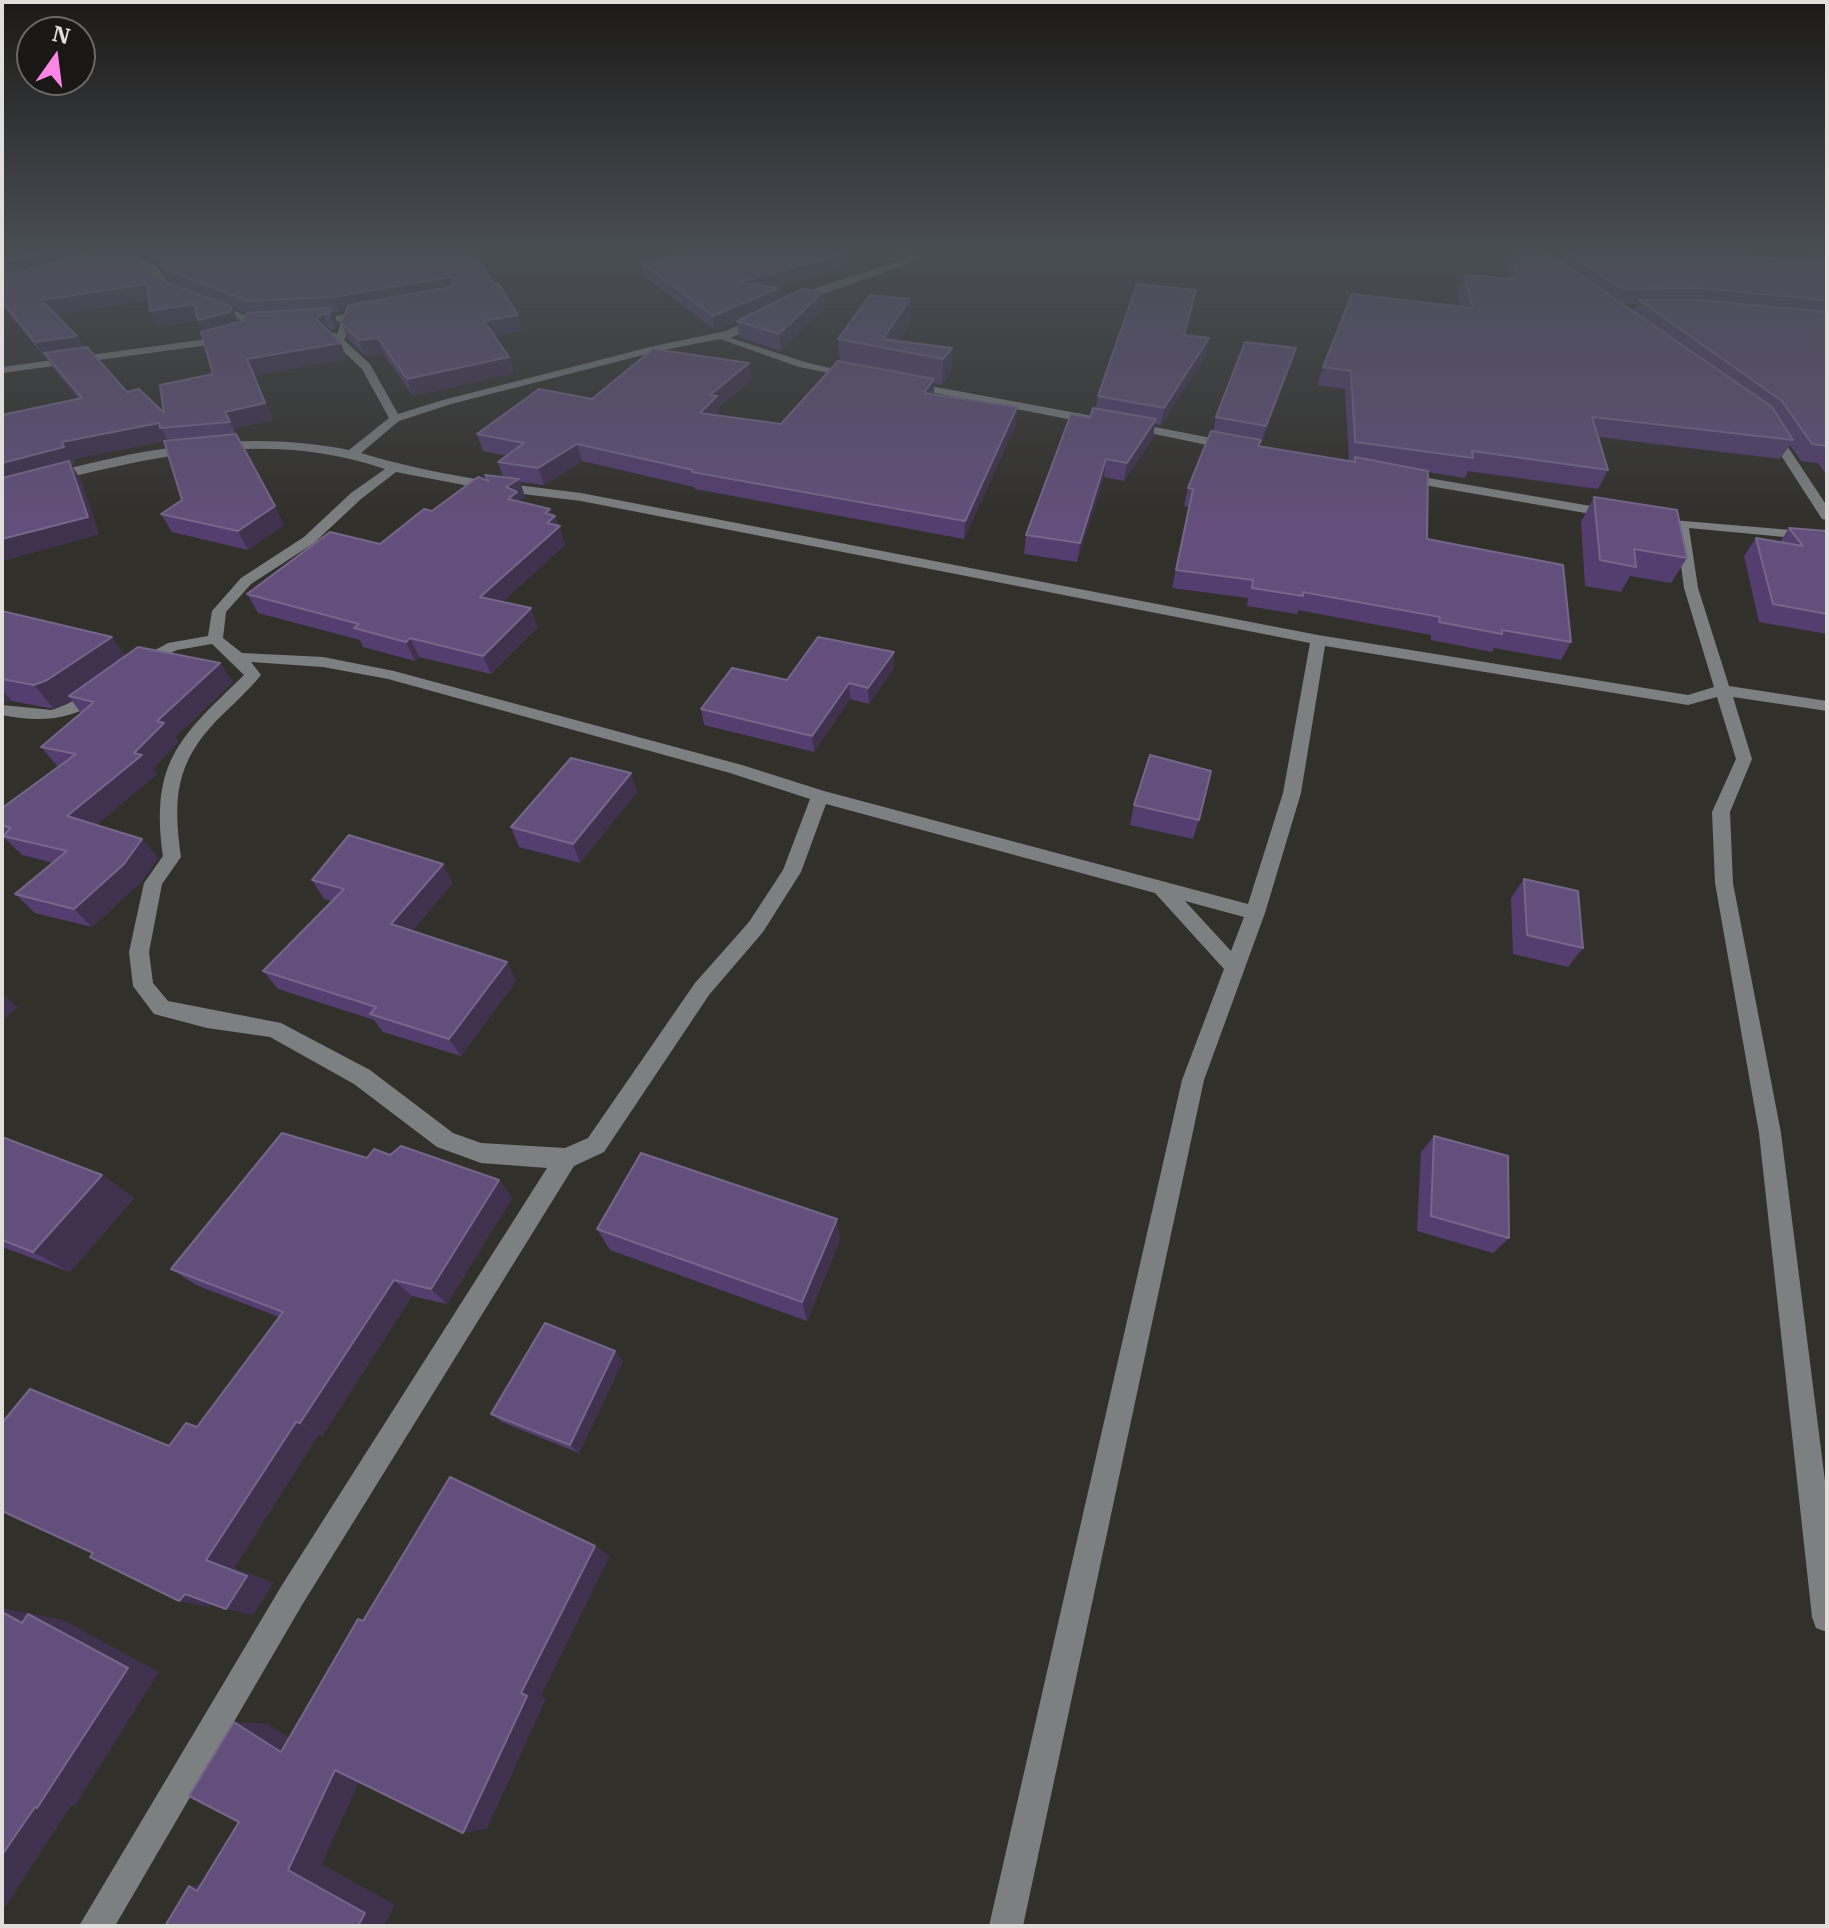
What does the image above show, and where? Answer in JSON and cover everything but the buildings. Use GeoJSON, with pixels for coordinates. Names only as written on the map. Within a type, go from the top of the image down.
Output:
{"type":"FeatureCollection","features":[{"type":"Feature","properties":{"kind":"street"},"geometry":{"type":"LineString","coordinates":[[2,370],[195,344]]}},
{"type":"Feature","properties":{"kind":"street"},"geometry":{"type":"LineString","coordinates":[[341,344],[370,372],[383,402],[395,419]]}},
{"type":"Feature","properties":{"kind":"street"},"geometry":{"type":"LineString","coordinates":[[352,454],[395,419],[526,381],[686,344]]}},
{"type":"Feature","properties":{"kind":"street"},"geometry":{"type":"LineString","coordinates":[[740,344],[803,365],[865,377]]}},
{"type":"Feature","properties":{"kind":"street"},"geometry":{"type":"LineString","coordinates":[[896,383],[1238,447]]}},
{"type":"Feature","properties":{"kind":"street"},"geometry":{"type":"LineString","coordinates":[[1766,422],[1827,516]]}},
{"type":"Feature","properties":{"kind":"street"},"geometry":{"type":"LineString","coordinates":[[2,491],[78,469],[153,453],[216,445],[316,447],[352,454],[394,468],[596,500],[1318,640],[1688,700],[1722,690],[1827,706]]}},
{"type":"Feature","properties":{"kind":"street"},"geometry":{"type":"LineString","coordinates":[[215,639],[219,611],[246,581],[309,540],[356,496],[394,468]]}},
{"type":"Feature","properties":{"kind":"street"},"geometry":{"type":"LineString","coordinates":[[1393,476],[1621,515]]}},
{"type":"Feature","properties":{"kind":"street"},"geometry":{"type":"LineString","coordinates":[[1636,518],[1682,526],[1827,537]]}},
{"type":"Feature","properties":{"kind":"street"},"geometry":{"type":"LineString","coordinates":[[1682,526],[1691,588],[1744,759],[1721,812],[1724,883],[1770,1133],[1827,1617]]}},
{"type":"Feature","properties":{"kind":"street"},"geometry":{"type":"LineString","coordinates":[[215,639],[238,657],[253,675],[175,760],[167,791],[165,823],[172,857],[153,883],[139,952],[143,986],[161,1008],[207,1019],[274,1029],[362,1077],[445,1140],[481,1153],[566,1159],[596,1145],[702,989],[756,927],[792,872],[820,796]]}},
{"type":"Feature","properties":{"kind":"street"},"geometry":{"type":"LineString","coordinates":[[2,710],[55,717],[74,711],[164,650],[215,639]]}},
{"type":"Feature","properties":{"kind":"street"},"geometry":{"type":"LineString","coordinates":[[1006,1926],[1193,1080],[1255,913],[1292,793],[1318,640]]}},
{"type":"Feature","properties":{"kind":"street"},"geometry":{"type":"LineString","coordinates":[[238,657],[323,662],[389,674],[736,769],[820,796],[1255,913]]}},
{"type":"Feature","properties":{"kind":"street"},"geometry":{"type":"LineString","coordinates":[[1162,889],[1234,967]]}},
{"type":"Feature","properties":{"kind":"street"},"geometry":{"type":"LineString","coordinates":[[96,1926],[292,1595],[566,1159]]}}]}
